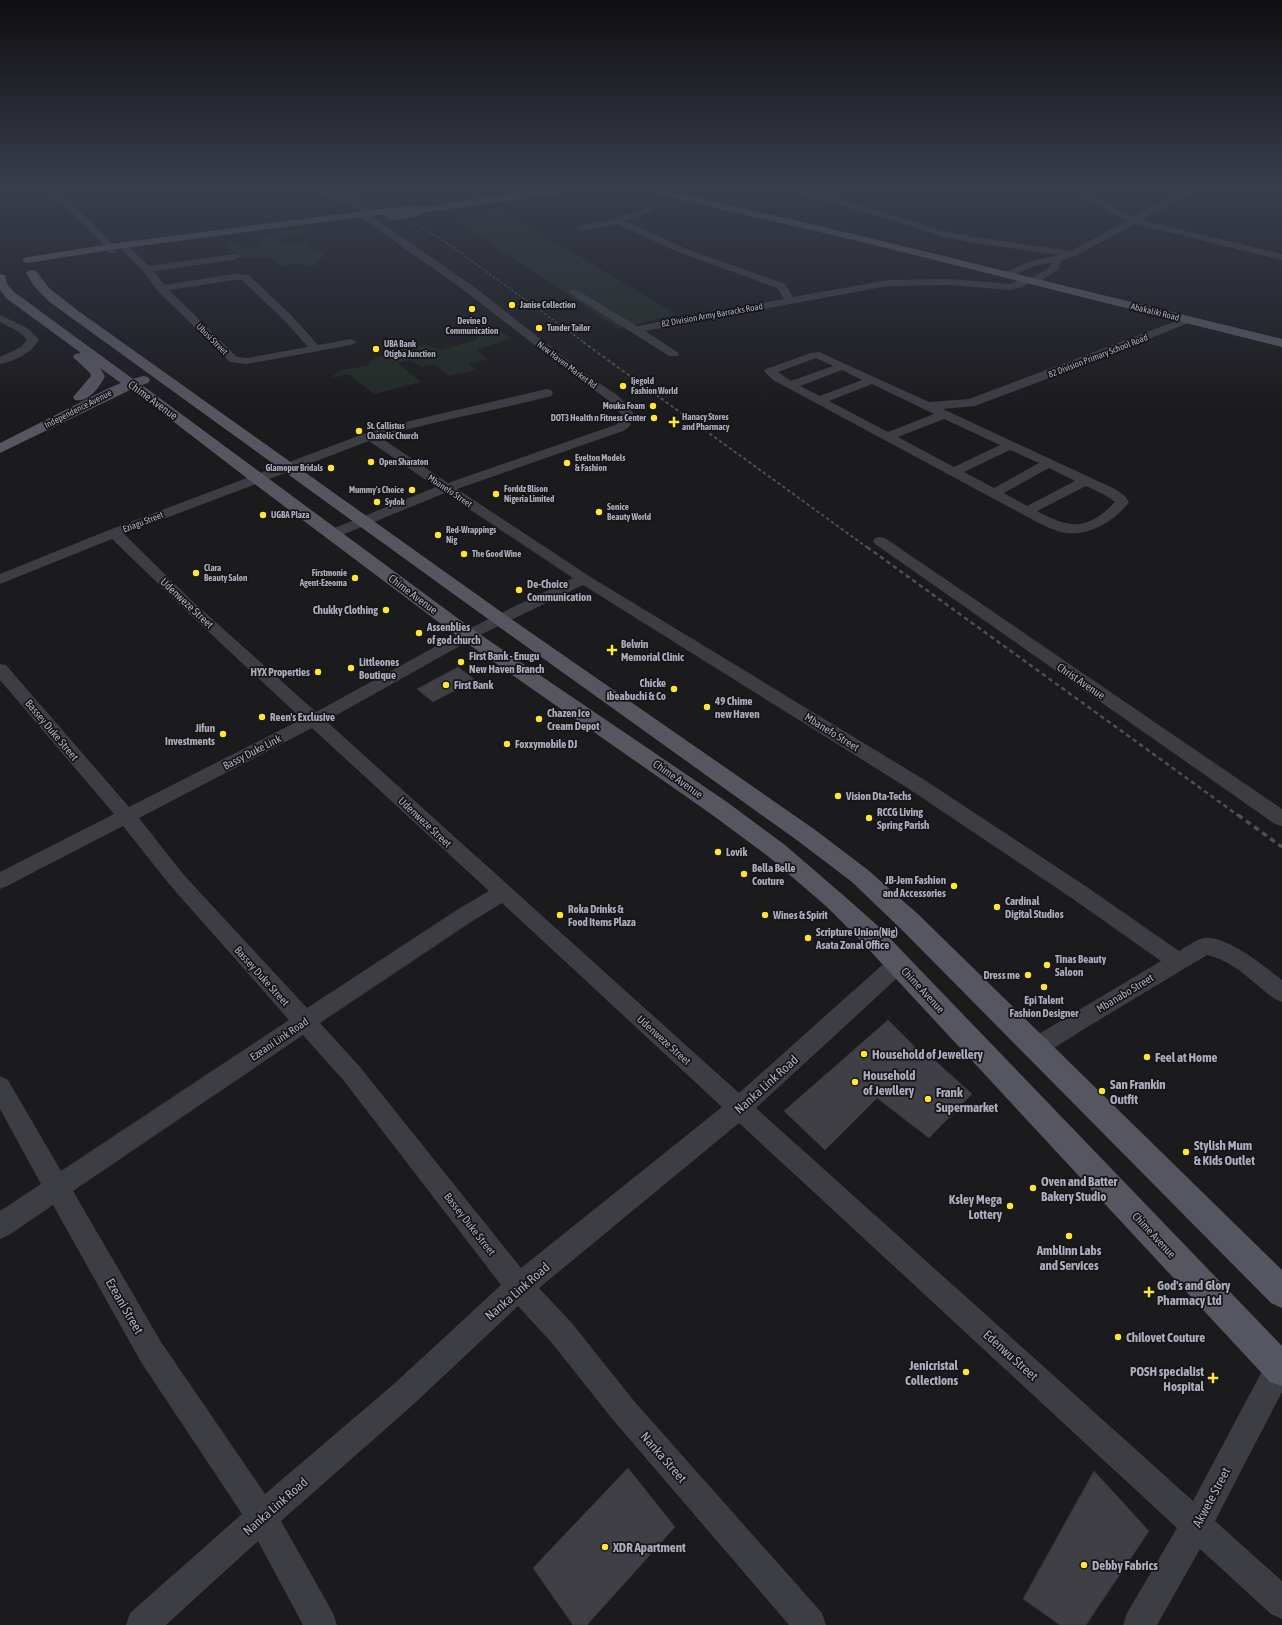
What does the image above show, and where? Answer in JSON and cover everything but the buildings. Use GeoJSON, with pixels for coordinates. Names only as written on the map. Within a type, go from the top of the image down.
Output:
{"type":"FeatureCollection","features":[{"type":"Feature","properties":{"kind":"main road"},"geometry":{"type":"LineString","coordinates":[[16,262],[23,261]]}},
{"type":"Feature","properties":{"kind":"main road"},"geometry":{"type":"LineString","coordinates":[[31,261],[44,264],[58,261]]}},
{"type":"Feature","properties":{"kind":"main road","name":"Abakaliki Road"},"geometry":{"type":"LineString","coordinates":[[958,261],[1011,273]]}},
{"type":"Feature","properties":{"kind":"main road","name":"Abakaliki Road"},"geometry":{"type":"LineString","coordinates":[[963,261],[1282,344]]}},
{"type":"Feature","properties":{"kind":"main road"},"geometry":{"type":"LineString","coordinates":[[1,277],[22,275],[41,268],[44,264]]}},
{"type":"Feature","properties":{"kind":"main road"},"geometry":{"type":"LineString","coordinates":[[22,275],[38,283],[52,297],[287,467],[806,835],[860,876],[910,922],[1282,1292]]}},
{"type":"Feature","properties":{"kind":"main road","name":"Chime Avenue"},"geometry":{"type":"LineString","coordinates":[[1,277],[67,338],[133,385],[257,479],[468,635],[719,808],[777,851],[835,901],[869,933],[1281,1369]]}},
{"type":"Feature","properties":{"kind":"main road","name":"Abakaliki Road"},"geometry":{"type":"LineString","coordinates":[[1033,280],[1282,338]]}},
{"type":"Feature","properties":{"kind":"main road"},"geometry":{"type":"LineString","coordinates":[[67,338],[73,349],[98,375],[95,382],[80,397]]}},
{"type":"Feature","properties":{"kind":"main road","name":"Independence Avenue"},"geometry":{"type":"LineString","coordinates":[[0,449],[114,391],[133,385],[152,369]]}},
{"type":"Feature","properties":{"kind":"main road"},"geometry":{"type":"LineString","coordinates":[[68,415],[119,399],[133,385]]}},
{"type":"Feature","properties":{"kind":"main road","name":"Independence Avenue"},"geometry":{"type":"LineString","coordinates":[[0,437],[80,397],[133,385]]}},
{"type":"Feature","properties":{"kind":"street","name":"Ubosi Street"},"geometry":{"type":"LineString","coordinates":[[138,261],[147,269],[161,288],[234,360],[247,361],[351,342]]}},
{"type":"Feature","properties":{"kind":"street"},"geometry":{"type":"LineString","coordinates":[[147,269],[212,261]]}},
{"type":"Feature","properties":{"kind":"street","name":"New Haven Market Rd"},"geometry":{"type":"LineString","coordinates":[[332,534],[447,488],[619,428],[625,424],[628,416],[620,404],[578,374],[491,306],[429,261]]}},
{"type":"Feature","properties":{"kind":"street"},"geometry":{"type":"LineString","coordinates":[[711,261],[780,286],[830,294]]}},
{"type":"Feature","properties":{"kind":"street"},"geometry":{"type":"LineString","coordinates":[[1011,273],[1031,264],[1047,261]]}},
{"type":"Feature","properties":{"kind":"street"},"geometry":{"type":"LineString","coordinates":[[1033,280],[1054,268],[1056,261]]}},
{"type":"Feature","properties":{"kind":"street"},"geometry":{"type":"LineString","coordinates":[[161,288],[234,277],[245,277],[270,300],[316,349]]}},
{"type":"Feature","properties":{"kind":"street","name":"82 Division Army Barracks Road"},"geometry":{"type":"LineString","coordinates":[[635,330],[888,283],[909,281],[948,281],[1010,286],[1033,280]]}},
{"type":"Feature","properties":{"kind":"street"},"geometry":{"type":"LineString","coordinates":[[780,286],[785,291],[790,301]]}},
{"type":"Feature","properties":{"kind":"street","name":"82 Division Army Barracks Road"},"geometry":{"type":"LineString","coordinates":[[573,292],[673,354]]}},
{"type":"Feature","properties":{"kind":"street"},"geometry":{"type":"LineString","coordinates":[[0,318],[23,330],[33,339],[33,343],[28,347],[0,361]]}},
{"type":"Feature","properties":{"kind":"street","name":"82 Division Primary School Road"},"geometry":{"type":"LineString","coordinates":[[926,406],[971,403],[1105,354],[1187,320]]}},
{"type":"Feature","properties":{"kind":"street"},"geometry":{"type":"LineString","coordinates":[[815,355],[824,356],[873,380],[1086,480],[1110,492],[1122,502],[1113,512],[1091,524],[1075,529],[1059,526],[1027,511],[887,437],[791,385],[772,374],[770,371],[815,355]]}},
{"type":"Feature","properties":{"kind":"street"},"geometry":{"type":"LineString","coordinates":[[791,385],[843,366]]}},
{"type":"Feature","properties":{"kind":"street"},"geometry":{"type":"LineString","coordinates":[[820,400],[873,380]]}},
{"type":"Feature","properties":{"kind":"street"},"geometry":{"type":"LineString","coordinates":[[287,467],[370,436],[416,422],[499,406],[547,393]]}},
{"type":"Feature","properties":{"kind":"street"},"geometry":{"type":"LineString","coordinates":[[964,422],[971,403]]}},
{"type":"Feature","properties":{"kind":"street"},"geometry":{"type":"LineString","coordinates":[[887,437],[944,414]]}},
{"type":"Feature","properties":{"kind":"street","name":"Mbanefo Street"},"geometry":{"type":"LineString","coordinates":[[370,436],[584,579],[916,784],[1077,891],[1178,962]]}},
{"type":"Feature","properties":{"kind":"street"},"geometry":{"type":"LineString","coordinates":[[953,472],[1011,445]]}},
{"type":"Feature","properties":{"kind":"street"},"geometry":{"type":"LineString","coordinates":[[994,493],[1049,463]]}},
{"type":"Feature","properties":{"kind":"street","name":"Eziagu Street"},"geometry":{"type":"LineString","coordinates":[[0,579],[114,533],[287,467]]}},
{"type":"Feature","properties":{"kind":"street"},"geometry":{"type":"LineString","coordinates":[[1027,511],[1086,480]]}},
{"type":"Feature","properties":{"kind":"street","name":"Udenweze Street"},"geometry":{"type":"LineString","coordinates":[[114,533],[185,602],[739,1108]]}},
{"type":"Feature","properties":{"kind":"street","name":"Christ Avenue"},"geometry":{"type":"LineString","coordinates":[[880,542],[1282,819]]}},
{"type":"Feature","properties":{"kind":"street"},"geometry":{"type":"LineString","coordinates":[[501,620],[584,579]]}},
{"type":"Feature","properties":{"kind":"street","name":"Bassy Duke Link"},"geometry":{"type":"LineString","coordinates":[[0,881],[314,720],[468,635],[501,620]]}},
{"type":"Feature","properties":{"kind":"street","name":"Bassey Duke Street"},"geometry":{"type":"LineString","coordinates":[[0,669],[126,816],[176,879],[352,1074],[520,1287]]}},
{"type":"Feature","properties":{"kind":"street","name":"Ezeani Link Road"},"geometry":{"type":"LineString","coordinates":[[0,1226],[466,914],[502,892]]}},
{"type":"Feature","properties":{"kind":"street","name":"Mbanabo Street"},"geometry":{"type":"LineString","coordinates":[[1035,1048],[1081,1019],[1205,946],[1218,947],[1239,959],[1282,993]]}},
{"type":"Feature","properties":{"kind":"street","name":"Nanka Link Road"},"geometry":{"type":"LineString","coordinates":[[142,1625],[262,1517],[405,1393],[520,1287],[739,1108],[898,964]]}},
{"type":"Feature","properties":{"kind":"street","name":"Ezeani Street"},"geometry":{"type":"LineString","coordinates":[[0,1087],[151,1352],[262,1517],[321,1625]]}},
{"type":"Feature","properties":{"kind":"street","name":"Edenwu Street"},"geometry":{"type":"LineString","coordinates":[[739,1108],[1282,1603]]}},
{"type":"Feature","properties":{"kind":"street","name":"Nanka Street"},"geometry":{"type":"LineString","coordinates":[[520,1287],[561,1332],[624,1411],[810,1625]]}},
{"type":"Feature","properties":{"kind":"street","name":"Akwete Street"},"geometry":{"type":"LineString","coordinates":[[1139,1625],[1197,1524],[1281,1369]]}},
{"type":"Feature","properties":{"kind":"shaded area"},"geometry":{"type":"Polygon","coordinates":[[[274,261],[318,261],[312,267],[305,266],[300,263],[280,266],[274,261]]]}},
{"type":"Feature","properties":{"kind":"shaded area"},"geometry":{"type":"Polygon","coordinates":[[[517,261],[587,261],[676,314],[619,329],[517,261]]]}},
{"type":"Feature","properties":{"kind":"shaded area"},"geometry":{"type":"Polygon","coordinates":[[[501,331],[511,338],[476,350],[488,359],[468,364],[477,370],[448,376],[434,364],[421,367],[410,360],[398,363],[421,382],[374,394],[349,374],[330,378],[341,370],[367,366],[375,357],[389,355],[393,349],[426,345],[441,350],[476,340],[481,333],[501,331]]]}},
{"type":"Feature","properties":{"kind":"railway"},"geometry":{"type":"LineString","coordinates":[[472,261],[585,343]]}},
{"type":"Feature","properties":{"kind":"railway"},"geometry":{"type":"LineString","coordinates":[[583,342],[868,548]]}},
{"type":"Feature","properties":{"kind":"railway"},"geometry":{"type":"LineString","coordinates":[[867,547],[1239,816]]}},
{"type":"Feature","properties":{"kind":"railway"},"geometry":{"type":"LineString","coordinates":[[1238,815],[1282,847]]}},
{"type":"Feature","properties":{"kind":"place","name":"Janise Collection"},"geometry":{"type":"Point","coordinates":[512,305]}},
{"type":"Feature","properties":{"kind":"place","name":"Devine D Communication"},"geometry":{"type":"Point","coordinates":[472,309]}},
{"type":"Feature","properties":{"kind":"place","name":"Tunder Tailor"},"geometry":{"type":"Point","coordinates":[539,328]}},
{"type":"Feature","properties":{"kind":"place","name":"UBA Bank Otigba Junction"},"geometry":{"type":"Point","coordinates":[376,349]}},
{"type":"Feature","properties":{"kind":"place","name":"Ijegold Fashion World"},"geometry":{"type":"Point","coordinates":[623,386]}},
{"type":"Feature","properties":{"kind":"place","name":"Mouka Foam"},"geometry":{"type":"Point","coordinates":[653,406]}},
{"type":"Feature","properties":{"kind":"place","name":"DOT3 Health n Fitness Center"},"geometry":{"type":"Point","coordinates":[654,418]}},
{"type":"Feature","properties":{"kind":"place","name":"Hanacy Stores and Pharmacy"},"geometry":{"type":"Point","coordinates":[674,422]}},
{"type":"Feature","properties":{"kind":"place","name":"St. Callistus Chatolic Church"},"geometry":{"type":"Point","coordinates":[359,431]}},
{"type":"Feature","properties":{"kind":"place","name":"Open Sharaton"},"geometry":{"type":"Point","coordinates":[371,462]}},
{"type":"Feature","properties":{"kind":"place","name":"Evelton Models & Fashion"},"geometry":{"type":"Point","coordinates":[567,463]}},
{"type":"Feature","properties":{"kind":"place","name":"Glamopur Bridals"},"geometry":{"type":"Point","coordinates":[331,468]}},
{"type":"Feature","properties":{"kind":"place","name":"Mummy's Choice"},"geometry":{"type":"Point","coordinates":[412,490]}},
{"type":"Feature","properties":{"kind":"place","name":"Forddz Blison Nigeria Limited"},"geometry":{"type":"Point","coordinates":[496,494]}},
{"type":"Feature","properties":{"kind":"place","name":"Sydok"},"geometry":{"type":"Point","coordinates":[377,502]}},
{"type":"Feature","properties":{"kind":"place","name":"Sonice Beauty World"},"geometry":{"type":"Point","coordinates":[599,512]}},
{"type":"Feature","properties":{"kind":"place","name":"UGBA Plaza"},"geometry":{"type":"Point","coordinates":[263,515]}},
{"type":"Feature","properties":{"kind":"place","name":"Red-Wrappings Nig"},"geometry":{"type":"Point","coordinates":[438,535]}},
{"type":"Feature","properties":{"kind":"place","name":"The Good Wine"},"geometry":{"type":"Point","coordinates":[464,554]}},
{"type":"Feature","properties":{"kind":"place","name":"Clara Beauty Salon"},"geometry":{"type":"Point","coordinates":[196,573]}},
{"type":"Feature","properties":{"kind":"place","name":"Firstmonie Agent-Ezeoma"},"geometry":{"type":"Point","coordinates":[355,578]}},
{"type":"Feature","properties":{"kind":"place","name":"De-Choice Communication"},"geometry":{"type":"Point","coordinates":[519,590]}},
{"type":"Feature","properties":{"kind":"place","name":"Chukky Clothing"},"geometry":{"type":"Point","coordinates":[386,610]}},
{"type":"Feature","properties":{"kind":"place","name":"Assenblies of god church"},"geometry":{"type":"Point","coordinates":[419,633]}},
{"type":"Feature","properties":{"kind":"place","name":"Belwin Memorial Clinic"},"geometry":{"type":"Point","coordinates":[612,650]}},
{"type":"Feature","properties":{"kind":"place","name":"First Bank - Enugu New Haven Branch"},"geometry":{"type":"Point","coordinates":[461,662]}},
{"type":"Feature","properties":{"kind":"place","name":"Littleones Boutique"},"geometry":{"type":"Point","coordinates":[351,668]}},
{"type":"Feature","properties":{"kind":"place","name":"HYX Properties"},"geometry":{"type":"Point","coordinates":[318,672]}},
{"type":"Feature","properties":{"kind":"place","name":"First Bank"},"geometry":{"type":"Point","coordinates":[446,685]}},
{"type":"Feature","properties":{"kind":"place","name":"Chicke ibeabuchi & Co"},"geometry":{"type":"Point","coordinates":[674,689]}},
{"type":"Feature","properties":{"kind":"place","name":"49 Chime new Haven"},"geometry":{"type":"Point","coordinates":[707,707]}},
{"type":"Feature","properties":{"kind":"place","name":"Reen's Exclusive"},"geometry":{"type":"Point","coordinates":[262,717]}},
{"type":"Feature","properties":{"kind":"place","name":"Chazen Ice Cream Depot"},"geometry":{"type":"Point","coordinates":[539,719]}},
{"type":"Feature","properties":{"kind":"place","name":"Jifun Investments"},"geometry":{"type":"Point","coordinates":[223,734]}},
{"type":"Feature","properties":{"kind":"place","name":"Foxxymobile DJ"},"geometry":{"type":"Point","coordinates":[507,744]}},
{"type":"Feature","properties":{"kind":"place","name":"Vision Dta-Techs"},"geometry":{"type":"Point","coordinates":[838,796]}},
{"type":"Feature","properties":{"kind":"place","name":"RCCG Living Spring Parish"},"geometry":{"type":"Point","coordinates":[869,818]}},
{"type":"Feature","properties":{"kind":"place","name":"Lovik"},"geometry":{"type":"Point","coordinates":[718,852]}},
{"type":"Feature","properties":{"kind":"place","name":"Bella Belle Couture"},"geometry":{"type":"Point","coordinates":[744,874]}},
{"type":"Feature","properties":{"kind":"place","name":"JB-Jem Fashion and Accessories"},"geometry":{"type":"Point","coordinates":[954,886]}},
{"type":"Feature","properties":{"kind":"place","name":"Cardinal Digital Studios"},"geometry":{"type":"Point","coordinates":[997,907]}},
{"type":"Feature","properties":{"kind":"place","name":"Roka Drinks & Food Items Plaza"},"geometry":{"type":"Point","coordinates":[560,915]}},
{"type":"Feature","properties":{"kind":"place","name":"Wines & Spirit"},"geometry":{"type":"Point","coordinates":[765,915]}},
{"type":"Feature","properties":{"kind":"place","name":"Scripture Union(Nig) Asata Zonal Office"},"geometry":{"type":"Point","coordinates":[808,938]}},
{"type":"Feature","properties":{"kind":"place","name":"Tinas Beauty Saloon"},"geometry":{"type":"Point","coordinates":[1047,965]}},
{"type":"Feature","properties":{"kind":"place","name":"Dress me"},"geometry":{"type":"Point","coordinates":[1028,975]}},
{"type":"Feature","properties":{"kind":"place","name":"Epi Talent Fashion Designer"},"geometry":{"type":"Point","coordinates":[1044,987]}},
{"type":"Feature","properties":{"kind":"place","name":"Household of Jewellery"},"geometry":{"type":"Point","coordinates":[864,1054]}},
{"type":"Feature","properties":{"kind":"place","name":"Feel at Home"},"geometry":{"type":"Point","coordinates":[1147,1057]}},
{"type":"Feature","properties":{"kind":"place","name":"Household of Jewllery"},"geometry":{"type":"Point","coordinates":[855,1082]}},
{"type":"Feature","properties":{"kind":"place","name":"San Frankin Outfit"},"geometry":{"type":"Point","coordinates":[1102,1091]}},
{"type":"Feature","properties":{"kind":"place","name":"Frank Supermarket"},"geometry":{"type":"Point","coordinates":[928,1099]}},
{"type":"Feature","properties":{"kind":"place","name":"Stylish Mum & Kids Outlet"},"geometry":{"type":"Point","coordinates":[1186,1152]}},
{"type":"Feature","properties":{"kind":"place","name":"Oven and Batter Bakery Studio"},"geometry":{"type":"Point","coordinates":[1033,1188]}},
{"type":"Feature","properties":{"kind":"place","name":"Ksley Mega Lottery"},"geometry":{"type":"Point","coordinates":[1010,1206]}},
{"type":"Feature","properties":{"kind":"place","name":"Amblinn Labs and Services"},"geometry":{"type":"Point","coordinates":[1069,1236]}},
{"type":"Feature","properties":{"kind":"place","name":"God's and Glory Pharmacy Ltd"},"geometry":{"type":"Point","coordinates":[1149,1292]}},
{"type":"Feature","properties":{"kind":"place","name":"Chilovet Couture"},"geometry":{"type":"Point","coordinates":[1118,1337]}},
{"type":"Feature","properties":{"kind":"place","name":"Jenicristal Collections"},"geometry":{"type":"Point","coordinates":[966,1372]}},
{"type":"Feature","properties":{"kind":"place","name":"POSH specialist Hospital"},"geometry":{"type":"Point","coordinates":[1213,1378]}},
{"type":"Feature","properties":{"kind":"place","name":"XDR Apartment"},"geometry":{"type":"Point","coordinates":[605,1547]}},
{"type":"Feature","properties":{"kind":"place","name":"Debby Fabrics"},"geometry":{"type":"Point","coordinates":[1084,1565]}}]}
